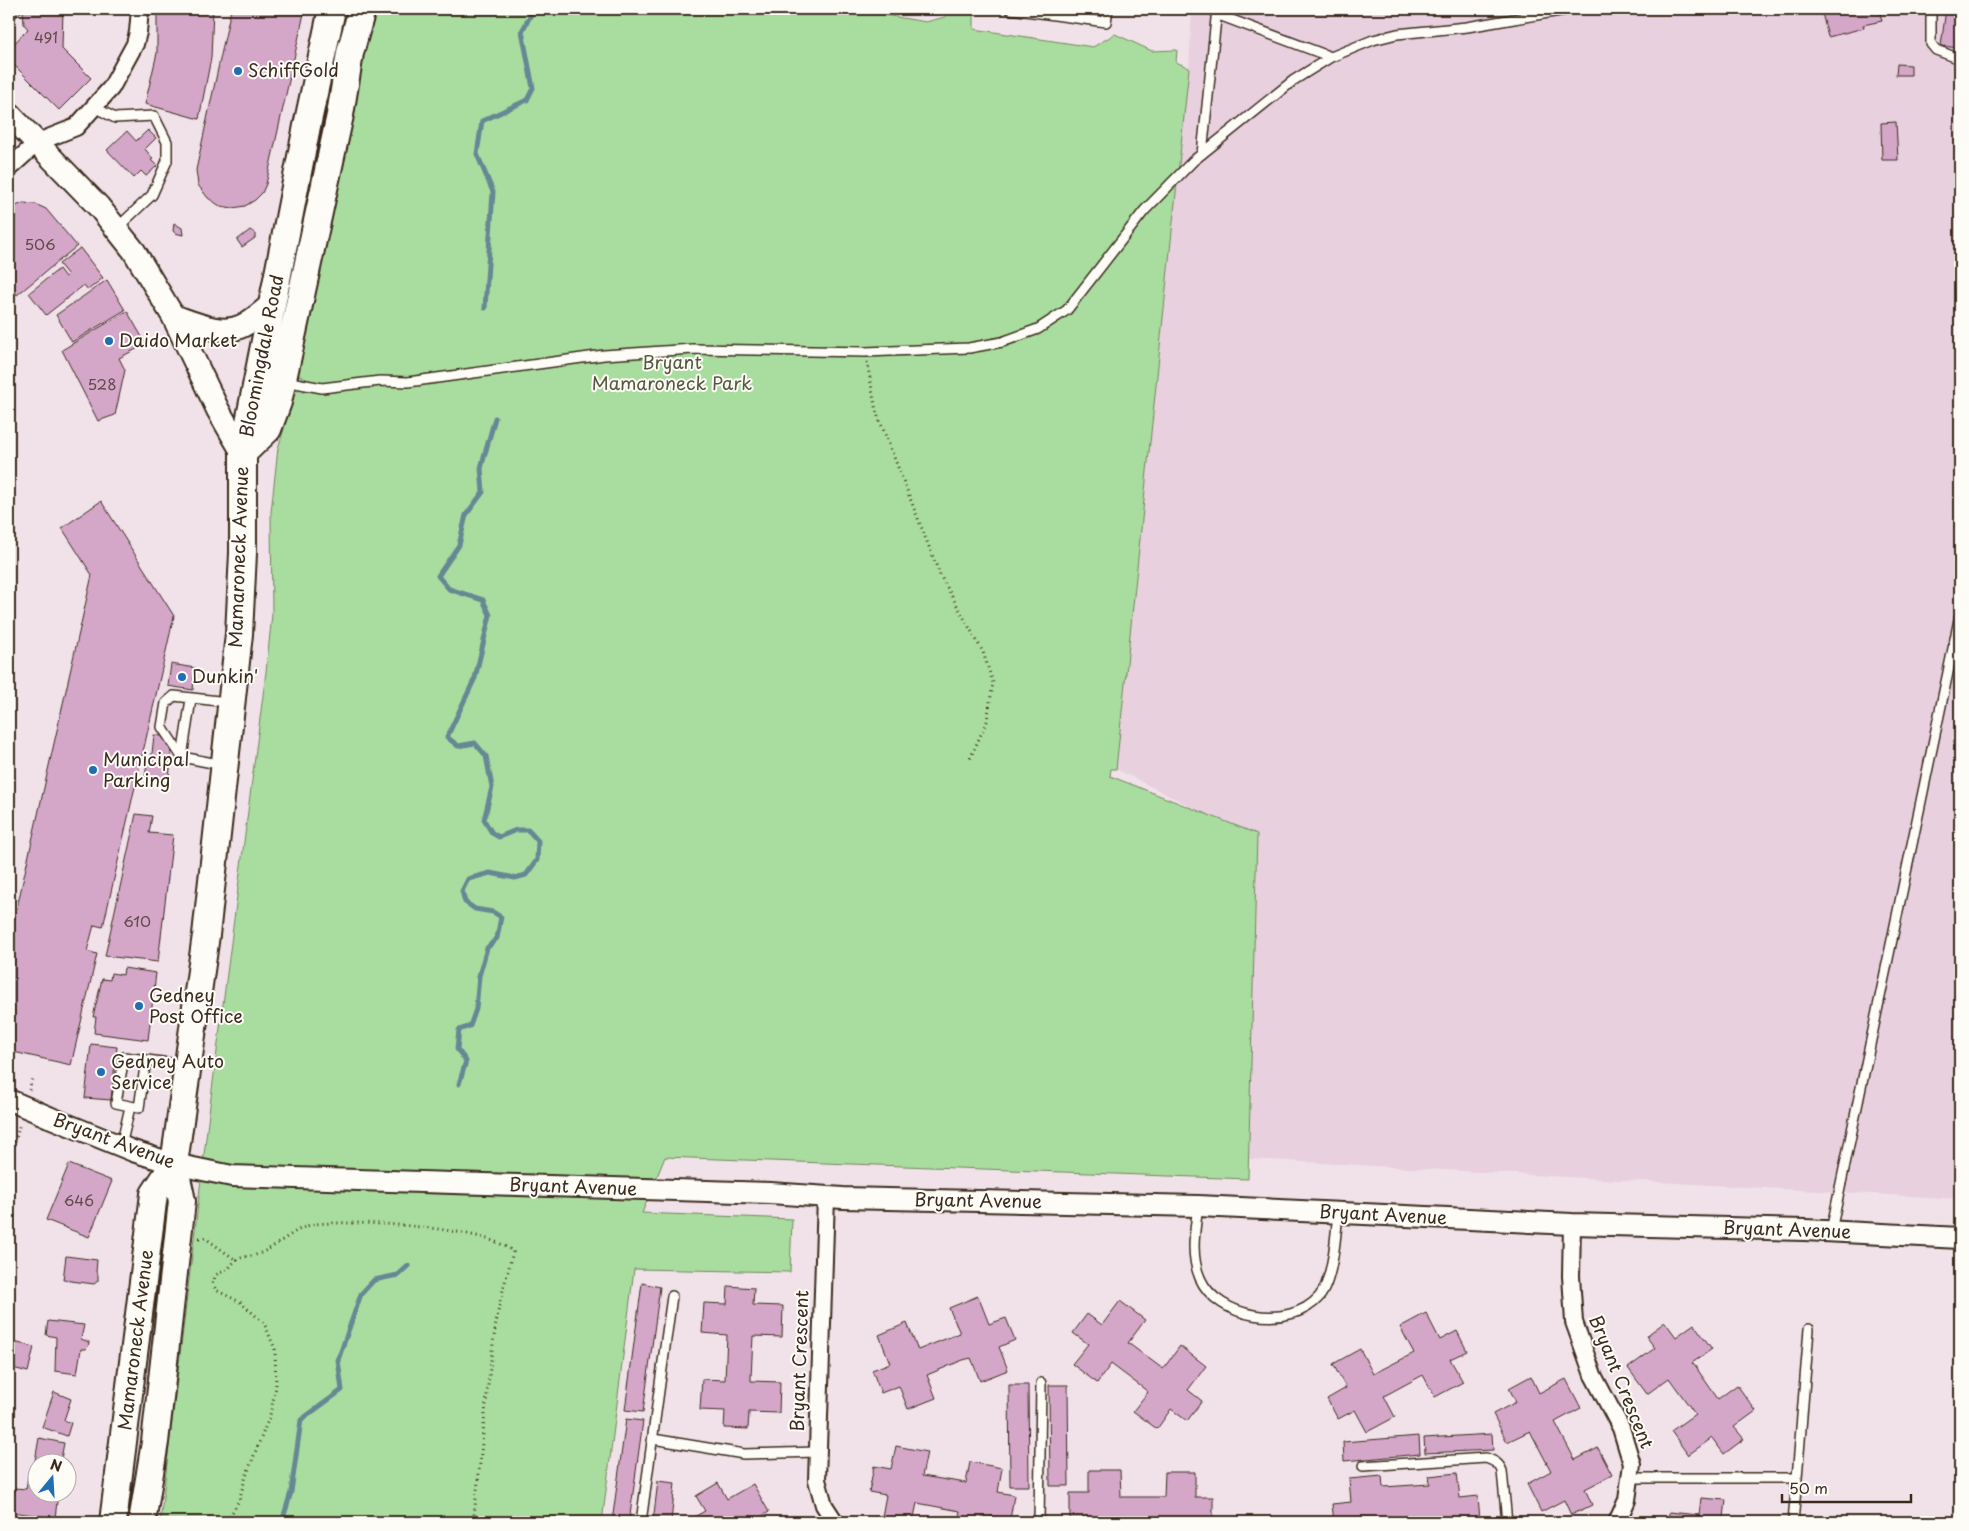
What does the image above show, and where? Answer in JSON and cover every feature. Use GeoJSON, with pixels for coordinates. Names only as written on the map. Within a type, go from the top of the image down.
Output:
{"type":"FeatureCollection","features":[{"type":"Feature","properties":{"kind":"main road","name":"Bloomingdale Road"},"geometry":{"type":"LineString","coordinates":[[243,453],[306,126],[332,9]]}},
{"type":"Feature","properties":{"kind":"main road","name":"Bloomingdale Road"},"geometry":{"type":"LineString","coordinates":[[243,453],[268,430],[283,381],[340,115],[350,53],[362,9]]}},
{"type":"Feature","properties":{"kind":"main road","name":"Mamaroneck Avenue"},"geometry":{"type":"LineString","coordinates":[[9,114],[99,207],[140,259],[174,316],[218,410],[243,453],[242,576],[239,634],[206,935],[174,1164],[182,1201],[155,1442],[142,1522]]}},
{"type":"Feature","properties":{"kind":"main road"},"geometry":{"type":"LineString","coordinates":[[174,316],[210,328],[231,330],[246,324],[271,305]]}},
{"type":"Feature","properties":{"kind":"main road","name":"Mamaroneck Avenue"},"geometry":{"type":"LineString","coordinates":[[113,1522],[154,1194],[174,1164]]}},
{"type":"Feature","properties":{"kind":"street"},"geometry":{"type":"LineString","coordinates":[[9,168],[38,142],[76,127],[111,88],[130,54],[138,32],[140,9]]}},
{"type":"Feature","properties":{"kind":"street","name":"Bryant Avenue"},"geometry":{"type":"LineString","coordinates":[[9,1100],[121,1146],[174,1164],[232,1176],[760,1193],[826,1197],[1198,1206],[1572,1224],[1831,1231],[1960,1238]]}},
{"type":"Feature","properties":{"kind":"street","name":"Bryant Crescent"},"geometry":{"type":"LineString","coordinates":[[826,1197],[817,1480],[824,1505],[835,1522]]}},
{"type":"Feature","properties":{"kind":"street","name":"Bryant Crescent"},"geometry":{"type":"LineString","coordinates":[[1572,1224],[1571,1276],[1574,1322],[1593,1375],[1621,1428],[1632,1464],[1628,1500],[1617,1522]]}},
{"type":"Feature","properties":{"kind":"lane"},"geometry":{"type":"LineString","coordinates":[[917,9],[937,9]]}},
{"type":"Feature","properties":{"kind":"lane"},"geometry":{"type":"LineString","coordinates":[[1010,9],[1106,22],[1108,9]]}},
{"type":"Feature","properties":{"kind":"lane"},"geometry":{"type":"LineString","coordinates":[[283,381],[322,388],[380,381],[408,382],[604,355],[694,349],[865,352],[969,348],[1002,342],[1038,329],[1067,310],[1144,211],[1202,154],[1294,80],[1331,57],[1372,40],[1397,34],[1467,27],[1572,9]]}},
{"type":"Feature","properties":{"kind":"lane"},"geometry":{"type":"LineString","coordinates":[[1931,9],[1931,44],[1936,50],[1960,59]]}},
{"type":"Feature","properties":{"kind":"lane"},"geometry":{"type":"LineString","coordinates":[[1202,154],[1217,11],[1331,57]]}},
{"type":"Feature","properties":{"kind":"lane"},"geometry":{"type":"LineString","coordinates":[[94,107],[115,118],[154,116],[167,142],[167,160],[152,194],[117,228]]}},
{"type":"Feature","properties":{"kind":"lane"},"geometry":{"type":"LineString","coordinates":[[1831,1231],[1960,615]]}},
{"type":"Feature","properties":{"kind":"lane"},"geometry":{"type":"LineString","coordinates":[[224,765],[182,757],[162,727],[166,704],[174,696],[231,703]]}},
{"type":"Feature","properties":{"kind":"lane"},"geometry":{"type":"LineString","coordinates":[[182,757],[191,699]]}},
{"type":"Feature","properties":{"kind":"lane"},"geometry":{"type":"LineString","coordinates":[[146,1060],[139,1108],[116,1103],[124,1057],[187,1065]]}},
{"type":"Feature","properties":{"kind":"lane"},"geometry":{"type":"LineString","coordinates":[[121,1146],[130,1107]]}},
{"type":"Feature","properties":{"kind":"lane"},"geometry":{"type":"LineString","coordinates":[[1198,1206],[1194,1240],[1195,1264],[1201,1280],[1211,1293],[1223,1303],[1238,1311],[1273,1317],[1293,1313],[1307,1307],[1319,1297],[1326,1286],[1334,1247],[1338,1212]]}},
{"type":"Feature","properties":{"kind":"lane"},"geometry":{"type":"LineString","coordinates":[[641,1522],[672,1296]]}},
{"type":"Feature","properties":{"kind":"lane"},"geometry":{"type":"LineString","coordinates":[[1793,1522],[1809,1329]]}},
{"type":"Feature","properties":{"kind":"lane"},"geometry":{"type":"LineString","coordinates":[[1039,1522],[1041,1383]]}},
{"type":"Feature","properties":{"kind":"lane"},"geometry":{"type":"LineString","coordinates":[[653,1439],[744,1454],[817,1452]]}},
{"type":"Feature","properties":{"kind":"lane"},"geometry":{"type":"LineString","coordinates":[[1363,1466],[1486,1458],[1494,1460],[1500,1465],[1502,1471],[1507,1522]]}},
{"type":"Feature","properties":{"kind":"lane"},"geometry":{"type":"LineString","coordinates":[[1630,1478],[1797,1478]]}},
{"type":"Feature","properties":{"kind":"path"},"geometry":{"type":"LineString","coordinates":[[865,352],[876,411],[940,575],[983,652],[993,683],[987,721],[969,761]]}},
{"type":"Feature","properties":{"kind":"path"},"geometry":{"type":"LineString","coordinates":[[232,1522],[232,1513],[239,1500],[246,1476],[270,1415],[276,1387],[274,1350],[264,1323],[240,1302],[216,1290],[213,1284],[215,1276],[232,1266],[236,1260],[258,1254],[313,1224],[361,1224],[431,1228],[494,1241],[506,1245],[513,1252],[496,1320],[473,1522]]}},
{"type":"Feature","properties":{"kind":"path"},"geometry":{"type":"LineString","coordinates":[[178,1238],[205,1238],[236,1260]]}},
{"type":"Feature","properties":{"kind":"shaded area"},"geometry":{"type":"Polygon","coordinates":[[[1192,9],[1960,9],[1960,1199],[1249,1159],[1255,839],[1116,769],[1189,68],[1192,9]]]}},
{"type":"Feature","properties":{"kind":"green space","name":"Bryant Mamaroneck Park"},"geometry":{"type":"Polygon","coordinates":[[[378,9],[849,9],[926,22],[945,17],[955,10],[974,12],[974,29],[1093,47],[1115,34],[1152,51],[1177,50],[1176,62],[1189,68],[1116,769],[1111,769],[1110,776],[1257,834],[1248,1179],[665,1157],[642,1213],[792,1219],[790,1272],[634,1269],[602,1522],[160,1522],[209,1113],[266,672],[272,614],[271,512],[278,448],[284,429],[281,420],[288,396],[294,390],[304,392],[306,379],[296,374],[361,59],[378,9]]]}},
{"type":"Feature","properties":{"kind":"building"},"geometry":{"type":"Polygon","coordinates":[[[9,9],[63,9],[62,49],[91,78],[59,110],[9,60],[9,49],[28,29],[24,24],[23,10],[11,22],[9,20],[9,9]]]}},
{"type":"Feature","properties":{"kind":"building"},"geometry":{"type":"Polygon","coordinates":[[[157,9],[213,9],[211,58],[199,119],[145,104],[157,53],[157,9]]]}},
{"type":"Feature","properties":{"kind":"building"},"geometry":{"type":"Polygon","coordinates":[[[231,9],[305,9],[266,184],[262,193],[255,200],[245,206],[233,208],[220,206],[208,198],[198,185],[196,170],[231,9]]]}},
{"type":"Feature","properties":{"kind":"building"},"geometry":{"type":"Polygon","coordinates":[[[1821,9],[1879,9],[1882,21],[1863,25],[1864,28],[1828,37],[1821,9]]]}},
{"type":"Feature","properties":{"kind":"building"},"geometry":{"type":"Polygon","coordinates":[[[1946,9],[1960,9],[1960,48],[1941,46],[1946,9]]]}},
{"type":"Feature","properties":{"kind":"building"},"geometry":{"type":"Polygon","coordinates":[[[1897,64],[1911,65],[1911,75],[1896,75],[1897,64]]]}},
{"type":"Feature","properties":{"kind":"building"},"geometry":{"type":"Polygon","coordinates":[[[1896,122],[1898,160],[1882,160],[1881,123],[1896,122]]]}},
{"type":"Feature","properties":{"kind":"building"},"geometry":{"type":"Polygon","coordinates":[[[148,130],[156,138],[145,149],[157,166],[146,176],[141,171],[134,178],[107,150],[127,131],[136,141],[148,130]]]}},
{"type":"Feature","properties":{"kind":"building"},"geometry":{"type":"Polygon","coordinates":[[[23,203],[35,204],[46,209],[77,246],[17,295],[9,285],[9,209],[23,203]]]}},
{"type":"Feature","properties":{"kind":"building"},"geometry":{"type":"Polygon","coordinates":[[[174,223],[182,228],[183,235],[173,231],[174,223]]]}},
{"type":"Feature","properties":{"kind":"building"},"geometry":{"type":"Polygon","coordinates":[[[250,230],[255,233],[255,238],[242,247],[237,240],[250,230]]]}},
{"type":"Feature","properties":{"kind":"building"},"geometry":{"type":"Polygon","coordinates":[[[80,248],[103,278],[88,290],[84,285],[46,315],[29,293],[59,269],[65,277],[68,275],[59,264],[80,248]]]}},
{"type":"Feature","properties":{"kind":"building"},"geometry":{"type":"Polygon","coordinates":[[[107,280],[125,310],[72,342],[56,315],[107,280]]]}},
{"type":"Feature","properties":{"kind":"building"},"geometry":{"type":"Polygon","coordinates":[[[127,311],[146,344],[119,358],[125,370],[115,415],[98,421],[62,350],[127,311]]]}},
{"type":"Feature","properties":{"kind":"building","name":"Municipal Parking"},"geometry":{"type":"Polygon","coordinates":[[[101,501],[174,616],[103,927],[94,925],[87,951],[97,954],[71,1065],[9,1051],[9,943],[92,575],[62,528],[101,501]]]}},
{"type":"Feature","properties":{"kind":"building","name":"Dunkin'"},"geometry":{"type":"Polygon","coordinates":[[[171,664],[195,668],[193,690],[168,686],[171,664]]]}},
{"type":"Feature","properties":{"kind":"building"},"geometry":{"type":"Polygon","coordinates":[[[154,735],[162,736],[172,749],[169,779],[145,777],[147,763],[151,763],[154,735]]]}},
{"type":"Feature","properties":{"kind":"building"},"geometry":{"type":"Polygon","coordinates":[[[136,814],[152,816],[149,833],[173,835],[158,962],[105,956],[136,814]]]}},
{"type":"Feature","properties":{"kind":"building"},"geometry":{"type":"Polygon","coordinates":[[[124,968],[156,973],[148,1040],[94,1033],[96,1017],[93,1017],[102,979],[110,980],[111,973],[123,975],[124,968]]]}},
{"type":"Feature","properties":{"kind":"building","name":"Gedney Auto Service"},"geometry":{"type":"Polygon","coordinates":[[[91,1044],[117,1047],[111,1100],[85,1098],[91,1044]]]}},
{"type":"Feature","properties":{"kind":"building"},"geometry":{"type":"Polygon","coordinates":[[[69,1164],[112,1181],[89,1237],[46,1220],[69,1164]]]}},
{"type":"Feature","properties":{"kind":"building"},"geometry":{"type":"Polygon","coordinates":[[[66,1256],[97,1260],[96,1272],[98,1281],[94,1284],[63,1280],[66,1256]]]}},
{"type":"Feature","properties":{"kind":"building"},"geometry":{"type":"Polygon","coordinates":[[[642,1283],[660,1287],[643,1412],[625,1410],[642,1283]]]}},
{"type":"Feature","properties":{"kind":"building"},"geometry":{"type":"Polygon","coordinates":[[[728,1286],[754,1288],[753,1305],[783,1306],[782,1337],[753,1336],[751,1378],[751,1381],[780,1382],[779,1413],[749,1412],[748,1429],[724,1428],[725,1411],[700,1410],[702,1379],[725,1380],[727,1335],[702,1333],[704,1303],[727,1304],[728,1286]]]}},
{"type":"Feature","properties":{"kind":"building"},"geometry":{"type":"Polygon","coordinates":[[[978,1296],[989,1324],[1006,1318],[1015,1340],[999,1347],[1008,1370],[980,1381],[971,1358],[963,1360],[927,1375],[936,1398],[908,1409],[899,1386],[881,1393],[872,1370],[890,1363],[879,1335],[907,1323],[918,1350],[960,1333],[949,1308],[978,1296]]]}},
{"type":"Feature","properties":{"kind":"building"},"geometry":{"type":"Polygon","coordinates":[[[1120,1301],[1145,1320],[1128,1343],[1163,1369],[1180,1346],[1206,1366],[1188,1390],[1202,1401],[1187,1421],[1171,1409],[1157,1429],[1133,1411],[1148,1392],[1143,1388],[1111,1364],[1097,1383],[1072,1364],[1088,1344],[1073,1333],[1087,1314],[1102,1325],[1120,1301]]]}},
{"type":"Feature","properties":{"kind":"building"},"geometry":{"type":"Polygon","coordinates":[[[1426,1313],[1440,1340],[1457,1331],[1467,1351],[1450,1359],[1463,1382],[1435,1397],[1423,1375],[1384,1396],[1395,1417],[1367,1432],[1355,1410],[1338,1419],[1327,1399],[1346,1388],[1333,1364],[1360,1349],[1373,1374],[1414,1353],[1400,1327],[1426,1313]]]}},
{"type":"Feature","properties":{"kind":"building"},"geometry":{"type":"Polygon","coordinates":[[[48,1321],[84,1325],[81,1339],[89,1342],[86,1349],[81,1349],[77,1374],[55,1371],[56,1337],[46,1335],[48,1321]]]}},
{"type":"Feature","properties":{"kind":"building"},"geometry":{"type":"Polygon","coordinates":[[[1665,1322],[1676,1337],[1694,1324],[1712,1349],[1692,1363],[1718,1399],[1737,1385],[1756,1411],[1734,1427],[1744,1439],[1724,1454],[1712,1438],[1688,1455],[1671,1431],[1695,1414],[1669,1378],[1647,1394],[1628,1368],[1655,1348],[1646,1336],[1665,1322]]]}},
{"type":"Feature","properties":{"kind":"building"},"geometry":{"type":"Polygon","coordinates":[[[14,1342],[34,1347],[28,1372],[9,1367],[14,1342]]]}},
{"type":"Feature","properties":{"kind":"building"},"geometry":{"type":"Polygon","coordinates":[[[1531,1376],[1539,1393],[1566,1379],[1581,1408],[1555,1422],[1575,1460],[1598,1448],[1612,1475],[1585,1489],[1592,1505],[1571,1515],[1564,1500],[1541,1512],[1527,1484],[1551,1471],[1530,1431],[1507,1442],[1493,1414],[1516,1402],[1509,1388],[1531,1376]]]}},
{"type":"Feature","properties":{"kind":"building"},"geometry":{"type":"Polygon","coordinates":[[[1009,1385],[1028,1385],[1029,1486],[1010,1486],[1009,1385]]]}},
{"type":"Feature","properties":{"kind":"building"},"geometry":{"type":"Polygon","coordinates":[[[1049,1385],[1068,1385],[1069,1486],[1050,1486],[1049,1385]]]}},
{"type":"Feature","properties":{"kind":"building"},"geometry":{"type":"Polygon","coordinates":[[[54,1392],[71,1399],[64,1420],[71,1423],[67,1436],[42,1427],[54,1392]]]}},
{"type":"Feature","properties":{"kind":"building"},"geometry":{"type":"Polygon","coordinates":[[[626,1419],[643,1421],[629,1522],[612,1522],[626,1419]]]}},
{"type":"Feature","properties":{"kind":"building"},"geometry":{"type":"Polygon","coordinates":[[[1492,1434],[1493,1450],[1425,1453],[1424,1438],[1492,1434]]]}},
{"type":"Feature","properties":{"kind":"building"},"geometry":{"type":"Polygon","coordinates":[[[1419,1436],[1420,1454],[1344,1461],[1343,1442],[1419,1436]]]}},
{"type":"Feature","properties":{"kind":"building"},"geometry":{"type":"Polygon","coordinates":[[[39,1438],[64,1443],[62,1454],[36,1454],[39,1438]]]}},
{"type":"Feature","properties":{"kind":"building"},"geometry":{"type":"Polygon","coordinates":[[[896,1446],[927,1452],[922,1476],[966,1483],[970,1462],[1002,1468],[998,1492],[1014,1495],[1010,1520],[991,1516],[989,1522],[958,1522],[960,1511],[917,1503],[913,1522],[881,1522],[886,1495],[869,1492],[874,1466],[891,1469],[896,1446]]]}},
{"type":"Feature","properties":{"kind":"building"},"geometry":{"type":"Polygon","coordinates":[[[1089,1470],[1120,1470],[1121,1497],[1164,1497],[1165,1472],[1195,1472],[1195,1497],[1213,1497],[1213,1521],[1088,1522],[1088,1520],[1070,1520],[1070,1493],[1089,1493],[1089,1470]]]}},
{"type":"Feature","properties":{"kind":"building"},"geometry":{"type":"Polygon","coordinates":[[[1457,1473],[1460,1498],[1478,1496],[1480,1520],[1461,1522],[1334,1522],[1332,1504],[1351,1502],[1349,1479],[1382,1476],[1383,1487],[1430,1484],[1429,1476],[1457,1473]]]}},
{"type":"Feature","properties":{"kind":"building"},"geometry":{"type":"Polygon","coordinates":[[[28,1477],[28,1504],[57,1504],[55,1518],[11,1512],[15,1488],[26,1489],[28,1477]]]}},
{"type":"Feature","properties":{"kind":"building"},"geometry":{"type":"Polygon","coordinates":[[[658,1481],[675,1483],[671,1522],[653,1522],[658,1481]]]}},
{"type":"Feature","properties":{"kind":"building"},"geometry":{"type":"Polygon","coordinates":[[[718,1483],[727,1499],[753,1484],[769,1512],[751,1522],[685,1522],[705,1511],[696,1496],[718,1483]]]}},
{"type":"Feature","properties":{"kind":"building"},"geometry":{"type":"Polygon","coordinates":[[[1701,1498],[1726,1500],[1724,1518],[1748,1520],[1748,1522],[1668,1522],[1669,1512],[1699,1515],[1701,1498]]]}},
{"type":"Feature","properties":{"kind":"waterway"},"geometry":{"type":"LineString","coordinates":[[485,308],[493,192],[477,154],[482,121],[527,100],[533,88],[522,31],[534,9]]}},
{"type":"Feature","properties":{"kind":"waterway"},"geometry":{"type":"LineString","coordinates":[[459,1084],[466,1061],[457,1049],[459,1030],[470,1026],[476,1009],[479,976],[487,948],[497,938],[501,917],[493,912],[475,909],[465,902],[462,891],[468,879],[490,873],[515,878],[526,875],[537,860],[538,841],[528,830],[516,830],[499,837],[492,833],[484,820],[492,787],[486,756],[475,743],[458,746],[447,737],[475,678],[490,615],[483,600],[449,589],[438,576],[459,545],[466,515],[483,492],[481,468],[495,418]]}},
{"type":"Feature","properties":{"kind":"waterway"},"geometry":{"type":"LineString","coordinates":[[282,1522],[291,1492],[301,1420],[342,1390],[338,1360],[361,1294],[374,1280],[398,1275],[408,1266]]}},
{"type":"Feature","properties":{"kind":"place","name":"SchiffGold"},"geometry":{"type":"Point","coordinates":[238,71]}},
{"type":"Feature","properties":{"kind":"place","name":"Daido Market"},"geometry":{"type":"Point","coordinates":[109,341]}},
{"type":"Feature","properties":{"kind":"place","name":"Dunkin'"},"geometry":{"type":"Point","coordinates":[182,677]}},
{"type":"Feature","properties":{"kind":"place","name":"Municipal Parking"},"geometry":{"type":"Point","coordinates":[93,770]}},
{"type":"Feature","properties":{"kind":"place","name":"Gedney Post Office"},"geometry":{"type":"Point","coordinates":[139,1006]}},
{"type":"Feature","properties":{"kind":"place","name":"Gedney Auto Service"},"geometry":{"type":"Point","coordinates":[101,1072]}}]}
